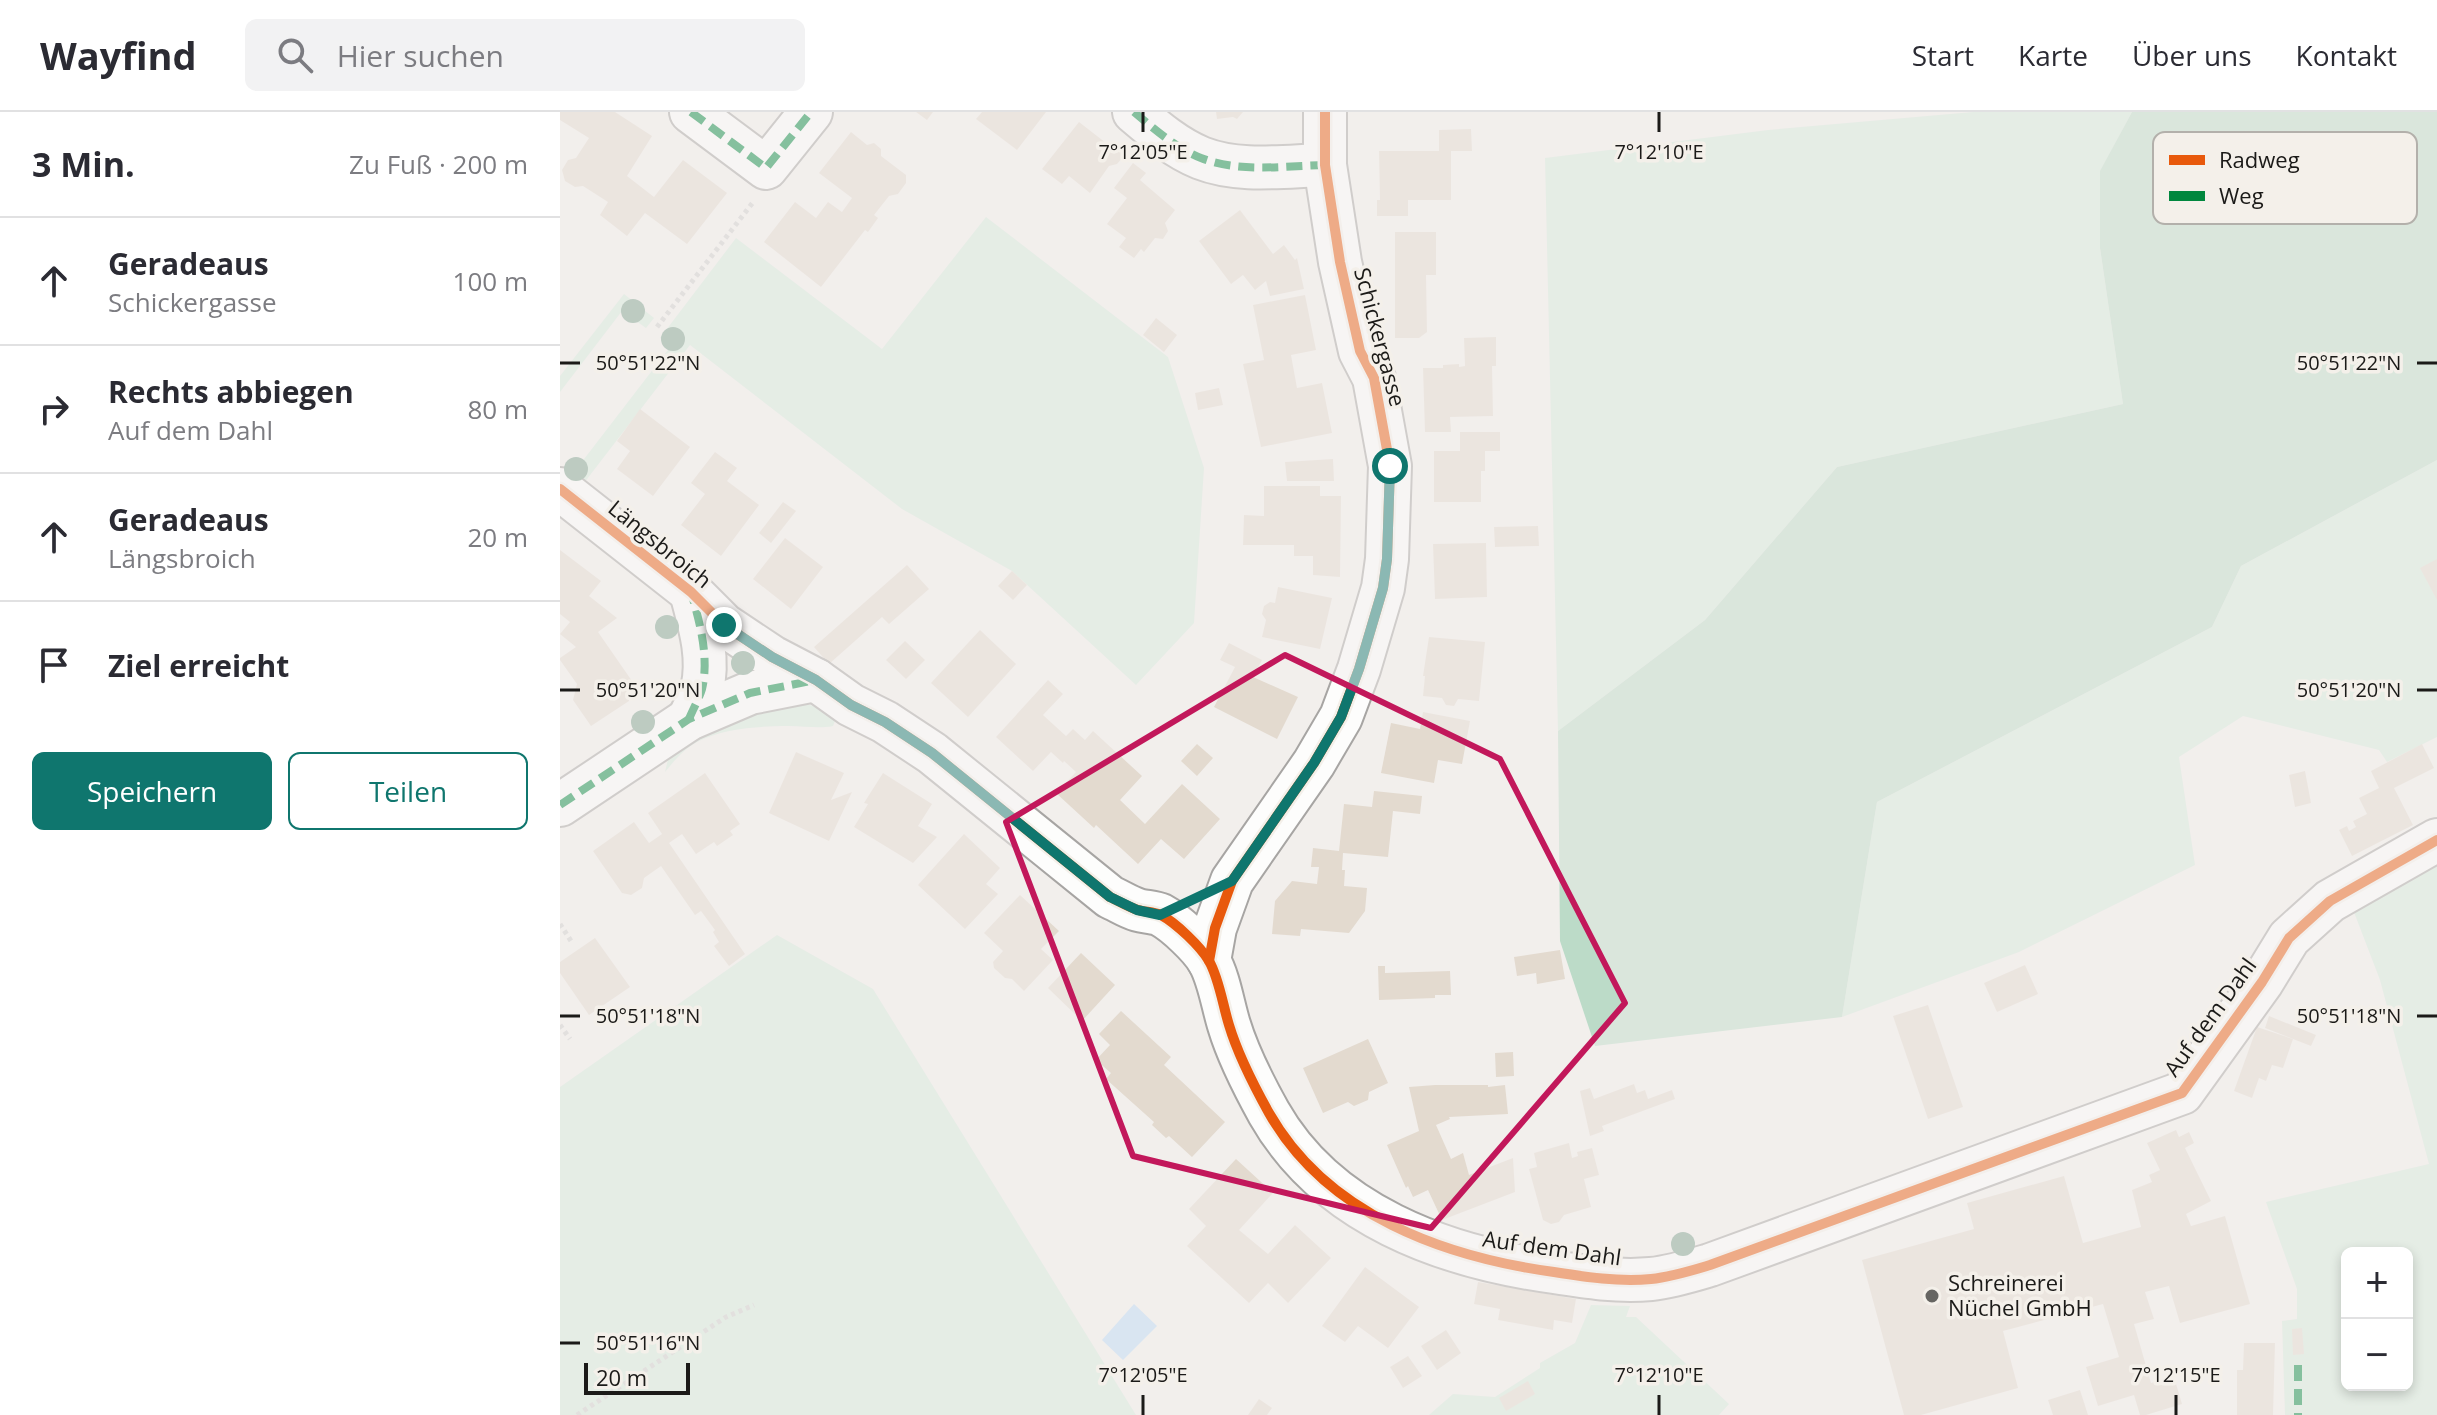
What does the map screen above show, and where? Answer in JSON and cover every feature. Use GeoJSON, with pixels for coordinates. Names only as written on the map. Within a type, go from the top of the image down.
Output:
{"type":"FeatureCollection","features":[{"type":"Feature","properties":{"kind":"street"},"geometry":{"type":"LineString","coordinates":[[691,112],[766,168],[811,112]]}},
{"type":"Feature","properties":{"kind":"street"},"geometry":{"type":"LineString","coordinates":[[1134,112],[1175,144],[1201,158],[1228,165],[1255,167],[1325,165]]}},
{"type":"Feature","properties":{"kind":"street","name":"Schickergasse"},"geometry":{"type":"LineString","coordinates":[[1209,961],[1215,928],[1232,881],[1314,763],[1341,717],[1372,627],[1385,573],[1390,466],[1374,378],[1360,351],[1343,277],[1325,165],[1325,112]]}},
{"type":"Feature","properties":{"kind":"street","name":"Längsbroich"},"geometry":{"type":"LineString","coordinates":[[560,489],[691,592],[724,625],[772,657],[816,680]]}},
{"type":"Feature","properties":{"kind":"street"},"geometry":{"type":"LineString","coordinates":[[689,719],[702,689],[704,662],[701,627],[691,592]]}},
{"type":"Feature","properties":{"kind":"street"},"geometry":{"type":"LineString","coordinates":[[560,805],[689,719],[750,693],[816,680]]}},
{"type":"Feature","properties":{"kind":"street","name":"Auf dem Dahl"},"geometry":{"type":"LineString","coordinates":[[816,680],[851,705],[885,722],[932,753],[1110,897],[1137,910],[1160,915],[1188,937],[1209,961],[1230,1029],[1269,1113],[1311,1170],[1364,1211],[1415,1237],[1465,1255],[1522,1268],[1598,1278],[1653,1279],[1710,1265],[2182,1093],[2262,982],[2289,938],[2330,901],[2437,840]]}},
{"type":"Feature","properties":{"kind":"street","name":"Schickergasse"},"geometry":{"type":"LineString","coordinates":[[1160,915],[1232,881]]}},
{"type":"Feature","properties":{"kind":"path"},"geometry":{"type":"LineString","coordinates":[[657,327],[760,194],[766,181],[766,168]]}},
{"type":"Feature","properties":{"kind":"path"},"geometry":{"type":"LineString","coordinates":[[560,924],[573,944]]}},
{"type":"Feature","properties":{"kind":"path"},"geometry":{"type":"LineString","coordinates":[[560,1025],[570,1039]]}},
{"type":"Feature","properties":{"kind":"path"},"geometry":{"type":"LineString","coordinates":[[577,1415],[726,1317],[754,1305]]}},
{"type":"Feature","properties":{"kind":"highlighted area"},"geometry":{"type":"Polygon","coordinates":[[[1285,655],[1500,759],[1625,1003],[1431,1228],[1133,1156],[1006,822],[1285,655]]]}},
{"type":"Feature","properties":{"kind":"green space"},"geometry":{"type":"Polygon","coordinates":[[[1973,112],[2132,112],[2100,172],[2100,248],[2123,404],[1837,467],[1705,620],[1558,731],[1545,158],[1768,130],[1973,112]]]}},
{"type":"Feature","properties":{"kind":"green space"},"geometry":{"type":"Polygon","coordinates":[[[2132,112],[2437,112],[2437,460],[2241,566],[2212,627],[1877,802],[1842,1017],[1595,1046],[1560,941],[1558,731],[1705,620],[1837,467],[2123,404],[2100,248],[2100,171],[2132,112]]]}},
{"type":"Feature","properties":{"kind":"green space"},"geometry":{"type":"Polygon","coordinates":[[[986,217],[1168,357],[1204,468],[1194,623],[1136,685],[1012,571],[902,509],[690,345],[584,483],[571,473],[573,458],[581,463],[671,346],[660,338],[736,238],[882,349],[986,217]]]}},
{"type":"Feature","properties":{"kind":"green space"},"geometry":{"type":"Polygon","coordinates":[[[624,294],[654,318],[646,328],[622,311],[560,392],[560,376],[624,294]]]}},
{"type":"Feature","properties":{"kind":"green space"},"geometry":{"type":"Polygon","coordinates":[[[2437,460],[2437,737],[2387,762],[2379,750],[2243,716],[2179,757],[2195,865],[2019,952],[1842,1017],[1877,802],[2212,627],[2241,566],[2437,460]]]}},
{"type":"Feature","properties":{"kind":"green space"},"geometry":{"type":"Polygon","coordinates":[[[800,703],[829,713],[835,721],[833,726],[742,729],[708,737],[692,745],[665,772],[669,755],[733,717],[800,703]]]}},
{"type":"Feature","properties":{"kind":"green space"},"geometry":{"type":"Polygon","coordinates":[[[2437,849],[2437,1415],[2285,1415],[2282,1321],[2297,1319],[2297,1289],[2266,1202],[2429,1164],[2380,980],[2352,907],[2437,849]]]}},
{"type":"Feature","properties":{"kind":"green space"},"geometry":{"type":"Polygon","coordinates":[[[777,935],[873,989],[1136,1415],[560,1415],[560,1087],[777,935]]]}},
{"type":"Feature","properties":{"kind":"green space"},"geometry":{"type":"Polygon","coordinates":[[[1591,1305],[1630,1306],[1626,1317],[1636,1317],[1729,1404],[1719,1415],[1429,1415],[1453,1394],[1495,1397],[1540,1368],[1540,1363],[1575,1343],[1591,1305]]]}},
{"type":"Feature","properties":{"kind":"water"},"geometry":{"type":"Polygon","coordinates":[[[1134,1304],[1157,1326],[1123,1360],[1102,1340],[1134,1304]]]}},
{"type":"Feature","properties":{"kind":"building"},"geometry":{"type":"Polygon","coordinates":[[[560,112],[615,112],[652,136],[627,176],[654,197],[683,160],[727,193],[687,244],[645,213],[627,236],[600,215],[608,202],[583,186],[575,187],[565,181],[562,170],[568,160],[576,158],[589,138],[560,120],[560,112]]]}},
{"type":"Feature","properties":{"kind":"building"},"geometry":{"type":"Polygon","coordinates":[[[916,112],[933,112],[927,120],[916,112]]]}},
{"type":"Feature","properties":{"kind":"building"},"geometry":{"type":"Polygon","coordinates":[[[982,112],[1046,112],[1017,150],[976,119],[982,112]]]}},
{"type":"Feature","properties":{"kind":"building"},"geometry":{"type":"Polygon","coordinates":[[[1216,112],[1243,112],[1237,119],[1217,119],[1216,112]]]}},
{"type":"Feature","properties":{"kind":"building"},"geometry":{"type":"Polygon","coordinates":[[[1079,122],[1106,143],[1114,141],[1122,148],[1124,156],[1117,164],[1109,166],[1090,193],[1069,176],[1062,184],[1042,169],[1079,122]]]}},
{"type":"Feature","properties":{"kind":"building"},"geometry":{"type":"Polygon","coordinates":[[[1471,129],[1472,151],[1451,151],[1451,200],[1408,200],[1408,216],[1377,216],[1377,200],[1380,200],[1379,151],[1439,151],[1439,130],[1471,129]]]}},
{"type":"Feature","properties":{"kind":"building"},"geometry":{"type":"Polygon","coordinates":[[[851,132],[867,145],[874,143],[881,149],[881,156],[906,175],[906,183],[898,194],[889,196],[874,215],[878,218],[868,232],[865,230],[821,287],[764,242],[795,202],[816,218],[828,202],[842,212],[852,198],[819,173],[851,132]]]}},
{"type":"Feature","properties":{"kind":"building"},"geometry":{"type":"Polygon","coordinates":[[[1133,163],[1146,173],[1140,180],[1175,210],[1165,223],[1168,231],[1163,239],[1155,238],[1144,252],[1141,249],[1134,258],[1119,247],[1126,238],[1107,224],[1127,198],[1114,188],[1133,163]]]}},
{"type":"Feature","properties":{"kind":"building"},"geometry":{"type":"Polygon","coordinates":[[[1240,210],[1273,254],[1284,245],[1295,260],[1297,258],[1304,289],[1270,296],[1266,281],[1255,290],[1243,275],[1231,284],[1199,241],[1240,210]]]}},
{"type":"Feature","properties":{"kind":"building"},"geometry":{"type":"Polygon","coordinates":[[[1395,232],[1436,232],[1436,275],[1426,275],[1427,332],[1419,338],[1395,338],[1395,232]]]}},
{"type":"Feature","properties":{"kind":"building"},"geometry":{"type":"Polygon","coordinates":[[[1305,295],[1316,350],[1291,355],[1297,388],[1322,383],[1332,433],[1261,447],[1243,364],[1264,360],[1253,305],[1305,295]]]}},
{"type":"Feature","properties":{"kind":"building"},"geometry":{"type":"Polygon","coordinates":[[[1156,318],[1177,335],[1164,352],[1143,335],[1156,318]]]}},
{"type":"Feature","properties":{"kind":"building"},"geometry":{"type":"Polygon","coordinates":[[[1496,337],[1496,366],[1492,366],[1493,416],[1450,417],[1451,432],[1425,432],[1423,368],[1465,366],[1464,338],[1496,337]]]}},
{"type":"Feature","properties":{"kind":"building"},"geometry":{"type":"Polygon","coordinates":[[[1219,388],[1223,405],[1198,410],[1195,393],[1219,388]]]}},
{"type":"Feature","properties":{"kind":"building"},"geometry":{"type":"Polygon","coordinates":[[[640,409],[690,447],[653,496],[617,469],[630,451],[617,441],[640,409]]]}},
{"type":"Feature","properties":{"kind":"building"},"geometry":{"type":"Polygon","coordinates":[[[1460,432],[1500,432],[1500,451],[1485,451],[1485,471],[1481,471],[1481,502],[1434,502],[1434,451],[1460,451],[1460,432]]]}},
{"type":"Feature","properties":{"kind":"building"},"geometry":{"type":"Polygon","coordinates":[[[715,452],[737,468],[727,481],[759,505],[721,556],[681,525],[705,494],[691,483],[715,452]]]}},
{"type":"Feature","properties":{"kind":"building"},"geometry":{"type":"Polygon","coordinates":[[[1333,459],[1334,481],[1287,481],[1285,462],[1333,459]]]}},
{"type":"Feature","properties":{"kind":"building"},"geometry":{"type":"Polygon","coordinates":[[[1264,486],[1320,486],[1320,496],[1341,496],[1340,577],[1313,575],[1313,556],[1294,556],[1294,545],[1243,545],[1244,515],[1264,516],[1264,486]]]}},
{"type":"Feature","properties":{"kind":"building"},"geometry":{"type":"Polygon","coordinates":[[[783,502],[796,511],[771,543],[759,533],[783,502]]]}},
{"type":"Feature","properties":{"kind":"building"},"geometry":{"type":"Polygon","coordinates":[[[1538,526],[1539,546],[1495,547],[1494,527],[1538,526]]]}},
{"type":"Feature","properties":{"kind":"building"},"geometry":{"type":"Polygon","coordinates":[[[785,538],[823,567],[791,609],[753,579],[785,538]]]}},
{"type":"Feature","properties":{"kind":"building"},"geometry":{"type":"Polygon","coordinates":[[[1486,543],[1487,597],[1435,599],[1433,544],[1486,543]]]}},
{"type":"Feature","properties":{"kind":"building"},"geometry":{"type":"Polygon","coordinates":[[[560,550],[601,581],[589,596],[617,618],[598,632],[632,681],[629,701],[591,726],[573,700],[577,684],[560,660],[576,647],[560,634],[570,622],[560,614],[560,550]]]}},
{"type":"Feature","properties":{"kind":"building"},"geometry":{"type":"Polygon","coordinates":[[[2437,559],[2437,600],[2420,568],[2437,559]]]}},
{"type":"Feature","properties":{"kind":"building"},"geometry":{"type":"Polygon","coordinates":[[[907,565],[929,589],[889,624],[882,617],[829,664],[814,647],[907,565]]]}},
{"type":"Feature","properties":{"kind":"building"},"geometry":{"type":"Polygon","coordinates":[[[1012,571],[1027,585],[1013,600],[998,586],[1012,571]]]}},
{"type":"Feature","properties":{"kind":"building"},"geometry":{"type":"Polygon","coordinates":[[[1278,587],[1332,598],[1320,649],[1262,637],[1266,620],[1262,614],[1264,606],[1275,603],[1278,587]]]}},
{"type":"Feature","properties":{"kind":"building"},"geometry":{"type":"Polygon","coordinates":[[[980,630],[1016,664],[968,717],[931,683],[980,630]]]}},
{"type":"Feature","properties":{"kind":"building"},"geometry":{"type":"Polygon","coordinates":[[[1429,637],[1485,642],[1479,701],[1458,699],[1454,706],[1446,705],[1442,698],[1423,696],[1429,637]]]}},
{"type":"Feature","properties":{"kind":"building"},"geometry":{"type":"Polygon","coordinates":[[[905,641],[925,660],[906,679],[886,660],[905,641]]]}},
{"type":"Feature","properties":{"kind":"building"},"geometry":{"type":"Polygon","coordinates":[[[1229,643],[1262,660],[1253,677],[1298,697],[1277,739],[1214,707],[1235,667],[1220,660],[1229,643]]]}},
{"type":"Feature","properties":{"kind":"building"},"geometry":{"type":"Polygon","coordinates":[[[1048,680],[1063,694],[1043,715],[1066,736],[1073,729],[1085,740],[1093,731],[1142,776],[1120,800],[1145,824],[1182,784],[1220,819],[1184,859],[1161,839],[1138,864],[1056,793],[1076,772],[1064,761],[1051,752],[1033,771],[996,737],[1048,680]]]}},
{"type":"Feature","properties":{"kind":"building"},"geometry":{"type":"Polygon","coordinates":[[[1423,712],[1470,721],[1462,764],[1438,760],[1434,783],[1381,773],[1391,723],[1420,729],[1423,712]]]}},
{"type":"Feature","properties":{"kind":"building"},"geometry":{"type":"Polygon","coordinates":[[[1197,744],[1213,758],[1197,776],[1181,761],[1197,744]]]}},
{"type":"Feature","properties":{"kind":"building"},"geometry":{"type":"Polygon","coordinates":[[[2422,744],[2434,768],[2394,788],[2413,825],[2352,856],[2339,830],[2347,826],[2349,831],[2356,827],[2353,821],[2367,814],[2359,798],[2379,788],[2371,771],[2422,744]]]}},
{"type":"Feature","properties":{"kind":"building"},"geometry":{"type":"Polygon","coordinates":[[[796,752],[844,773],[831,800],[852,792],[829,841],[769,813],[796,752]]]}},
{"type":"Feature","properties":{"kind":"building"},"geometry":{"type":"Polygon","coordinates":[[[2305,771],[2311,803],[2295,807],[2289,775],[2305,771]]]}},
{"type":"Feature","properties":{"kind":"building"},"geometry":{"type":"Polygon","coordinates":[[[705,773],[740,824],[730,831],[733,835],[717,846],[714,842],[696,854],[682,834],[669,843],[745,954],[729,966],[714,946],[719,942],[713,932],[715,930],[701,911],[695,915],[661,866],[644,878],[642,888],[631,895],[622,893],[593,851],[634,822],[649,843],[662,834],[648,813],[705,773]]]}},
{"type":"Feature","properties":{"kind":"building"},"geometry":{"type":"Polygon","coordinates":[[[883,773],[932,804],[918,826],[937,837],[913,863],[854,827],[868,804],[864,803],[883,773]]]}},
{"type":"Feature","properties":{"kind":"building"},"geometry":{"type":"Polygon","coordinates":[[[1374,791],[1422,796],[1420,814],[1393,811],[1388,857],[1343,853],[1344,886],[1367,888],[1365,911],[1349,933],[1301,929],[1300,936],[1272,934],[1275,901],[1292,881],[1317,884],[1319,867],[1311,867],[1313,848],[1339,851],[1344,804],[1372,807],[1374,791]]]}},
{"type":"Feature","properties":{"kind":"building"},"geometry":{"type":"Polygon","coordinates":[[[964,834],[1000,868],[986,884],[998,894],[965,929],[918,885],[964,834]]]}},
{"type":"Feature","properties":{"kind":"building"},"geometry":{"type":"Polygon","coordinates":[[[1020,895],[1059,931],[1041,949],[1053,960],[1024,991],[994,968],[993,962],[1003,951],[984,933],[1020,895]]]}},
{"type":"Feature","properties":{"kind":"building"},"geometry":{"type":"Polygon","coordinates":[[[595,938],[630,987],[589,1015],[560,973],[560,962],[595,938]]]}},
{"type":"Feature","properties":{"kind":"building"},"geometry":{"type":"Polygon","coordinates":[[[1560,950],[1565,979],[1537,984],[1536,973],[1517,976],[1514,957],[1560,950]]]}},
{"type":"Feature","properties":{"kind":"building"},"geometry":{"type":"Polygon","coordinates":[[[1081,953],[1115,985],[1082,1021],[1048,988],[1081,953]]]}},
{"type":"Feature","properties":{"kind":"building"},"geometry":{"type":"Polygon","coordinates":[[[2025,965],[2038,994],[1997,1012],[1984,983],[2025,965]]]}},
{"type":"Feature","properties":{"kind":"building"},"geometry":{"type":"Polygon","coordinates":[[[1378,966],[1385,966],[1385,973],[1450,971],[1451,995],[1379,1000],[1378,966]]]}},
{"type":"Feature","properties":{"kind":"building"},"geometry":{"type":"Polygon","coordinates":[[[1928,1005],[1963,1107],[1928,1119],[1893,1016],[1928,1005]]]}},
{"type":"Feature","properties":{"kind":"building"},"geometry":{"type":"Polygon","coordinates":[[[1121,1011],[1171,1057],[1164,1065],[1225,1122],[1192,1157],[1169,1136],[1166,1138],[1152,1125],[1154,1122],[1106,1079],[1111,1073],[1096,1060],[1110,1045],[1099,1034],[1121,1011]]]}},
{"type":"Feature","properties":{"kind":"building"},"geometry":{"type":"Polygon","coordinates":[[[2269,1016],[2316,1035],[2311,1046],[2265,1028],[2269,1016]]]}},
{"type":"Feature","properties":{"kind":"building"},"geometry":{"type":"Polygon","coordinates":[[[2257,1027],[2293,1039],[2283,1068],[2272,1065],[2266,1081],[2259,1078],[2252,1098],[2234,1091],[2257,1027]]]}},
{"type":"Feature","properties":{"kind":"building"},"geometry":{"type":"Polygon","coordinates":[[[1368,1039],[1388,1083],[1369,1092],[1368,1100],[1354,1106],[1348,1102],[1323,1113],[1303,1068],[1368,1039]]]}},
{"type":"Feature","properties":{"kind":"building"},"geometry":{"type":"Polygon","coordinates":[[[1513,1052],[1514,1076],[1496,1077],[1495,1053],[1513,1052]]]}},
{"type":"Feature","properties":{"kind":"building"},"geometry":{"type":"Polygon","coordinates":[[[1634,1084],[1637,1093],[1645,1090],[1648,1099],[1672,1090],[1675,1099],[1602,1126],[1604,1131],[1590,1136],[1580,1091],[1590,1088],[1594,1099],[1634,1084]]]}},
{"type":"Feature","properties":{"kind":"building"},"geometry":{"type":"Polygon","coordinates":[[[1505,1085],[1508,1114],[1449,1117],[1436,1125],[1451,1159],[1463,1153],[1469,1175],[1513,1158],[1515,1192],[1442,1220],[1428,1190],[1413,1197],[1408,1186],[1406,1188],[1387,1145],[1419,1131],[1409,1087],[1505,1085]]]}},
{"type":"Feature","properties":{"kind":"building"},"geometry":{"type":"Polygon","coordinates":[[[2176,1130],[2179,1137],[2189,1132],[2194,1143],[2185,1148],[2211,1201],[2186,1214],[2191,1226],[2225,1216],[2250,1304],[2180,1323],[2169,1286],[2145,1292],[2154,1319],[2134,1324],[2151,1383],[2174,1377],[2182,1404],[2140,1415],[2134,1395],[2098,1406],[2086,1367],[2119,1357],[2103,1304],[2003,1331],[2018,1388],[1921,1415],[1904,1415],[1862,1260],[1974,1229],[1967,1203],[2064,1176],[2083,1243],[2141,1227],[2132,1190],[2152,1182],[2149,1175],[2160,1170],[2147,1143],[2176,1130]]]}},
{"type":"Feature","properties":{"kind":"building"},"geometry":{"type":"Polygon","coordinates":[[[1569,1143],[1572,1158],[1578,1156],[1577,1152],[1592,1148],[1599,1175],[1584,1179],[1591,1207],[1564,1215],[1559,1222],[1551,1224],[1543,1220],[1529,1169],[1537,1167],[1534,1153],[1569,1143]]]}},
{"type":"Feature","properties":{"kind":"building"},"geometry":{"type":"Polygon","coordinates":[[[1236,1159],[1273,1193],[1239,1230],[1268,1254],[1295,1225],[1331,1258],[1288,1303],[1268,1283],[1249,1303],[1187,1246],[1206,1226],[1189,1209],[1236,1159]]]}},
{"type":"Feature","properties":{"kind":"building"},"geometry":{"type":"Polygon","coordinates":[[[1365,1267],[1419,1307],[1388,1348],[1358,1326],[1345,1342],[1322,1326],[1365,1267]]]}},
{"type":"Feature","properties":{"kind":"building"},"geometry":{"type":"Polygon","coordinates":[[[1478,1282],[1576,1299],[1572,1323],[1554,1320],[1553,1330],[1498,1320],[1500,1309],[1474,1304],[1478,1282]]]}},
{"type":"Feature","properties":{"kind":"building"},"geometry":{"type":"Polygon","coordinates":[[[2302,1328],[2304,1354],[2293,1355],[2292,1329],[2302,1328]]]}},
{"type":"Feature","properties":{"kind":"building"},"geometry":{"type":"Polygon","coordinates":[[[1446,1330],[1461,1353],[1437,1370],[1421,1346],[1446,1330]]]}},
{"type":"Feature","properties":{"kind":"building"},"geometry":{"type":"Polygon","coordinates":[[[2244,1343],[2275,1343],[2273,1415],[2237,1415],[2237,1370],[2243,1370],[2244,1343]]]}},
{"type":"Feature","properties":{"kind":"building"},"geometry":{"type":"Polygon","coordinates":[[[1408,1356],[1422,1376],[1403,1388],[1390,1367],[1408,1356]]]}},
{"type":"Feature","properties":{"kind":"building"},"geometry":{"type":"Polygon","coordinates":[[[1528,1381],[1535,1394],[1506,1411],[1499,1398],[1528,1381]]]}},
{"type":"Feature","properties":{"kind":"building"},"geometry":{"type":"Polygon","coordinates":[[[2080,1390],[2088,1415],[2053,1415],[2048,1400],[2080,1390]]]}},
{"type":"Feature","properties":{"kind":"building"},"geometry":{"type":"Polygon","coordinates":[[[1259,1399],[1272,1408],[1267,1415],[1248,1415],[1259,1399]]]}},
{"type":"Feature","properties":{"kind":"marked path"},"geometry":{"type":"LineString","coordinates":[[691,112],[766,168],[811,112]]}},
{"type":"Feature","properties":{"kind":"marked path"},"geometry":{"type":"LineString","coordinates":[[1134,112],[1183,149],[1216,163],[1262,168],[1325,165]]}},
{"type":"Feature","properties":{"kind":"marked path"},"geometry":{"type":"LineString","coordinates":[[689,719],[702,689],[705,667],[693,599]]}},
{"type":"Feature","properties":{"kind":"marked path"},"geometry":{"type":"LineString","coordinates":[[560,805],[689,719],[750,693],[816,680]]}},
{"type":"Feature","properties":{"kind":"marked path"},"geometry":{"type":"LineString","coordinates":[[1160,915],[1232,881]]}},
{"type":"Feature","properties":{"kind":"marked path"},"geometry":{"type":"LineString","coordinates":[[2298,1365],[2298,1415]]}},
{"type":"Feature","properties":{"kind":"cycle path"},"geometry":{"type":"LineString","coordinates":[[1209,961],[1215,928],[1232,881],[1314,763],[1341,717],[1383,588],[1387,559],[1390,466],[1374,378],[1360,351],[1340,262],[1325,165],[1325,112]]}},
{"type":"Feature","properties":{"kind":"cycle path"},"geometry":{"type":"LineString","coordinates":[[560,489],[691,592],[724,625],[932,753],[1110,897],[1134,909],[1161,915],[1181,929],[1209,961],[1237,1048],[1269,1113],[1293,1149],[1323,1179],[1356,1204],[1392,1225],[1431,1242],[1513,1265],[1614,1279],[1639,1280],[1680,1274],[2182,1093],[2262,982],[2289,938],[2330,901],[2437,840]]}},
{"type":"Feature","properties":{"kind":"place","name":"Schreinerei Nüchel GmbH"},"geometry":{"type":"Point","coordinates":[1932,1296]}},
{"type":"Feature","properties":{"kind":"route"},"geometry":{"type":"LineString","coordinates":[[724,625],[932,753],[1110,897],[1137,910],[1160,915],[1232,881],[1314,763],[1341,717],[1383,588],[1390,466]]}}]}
